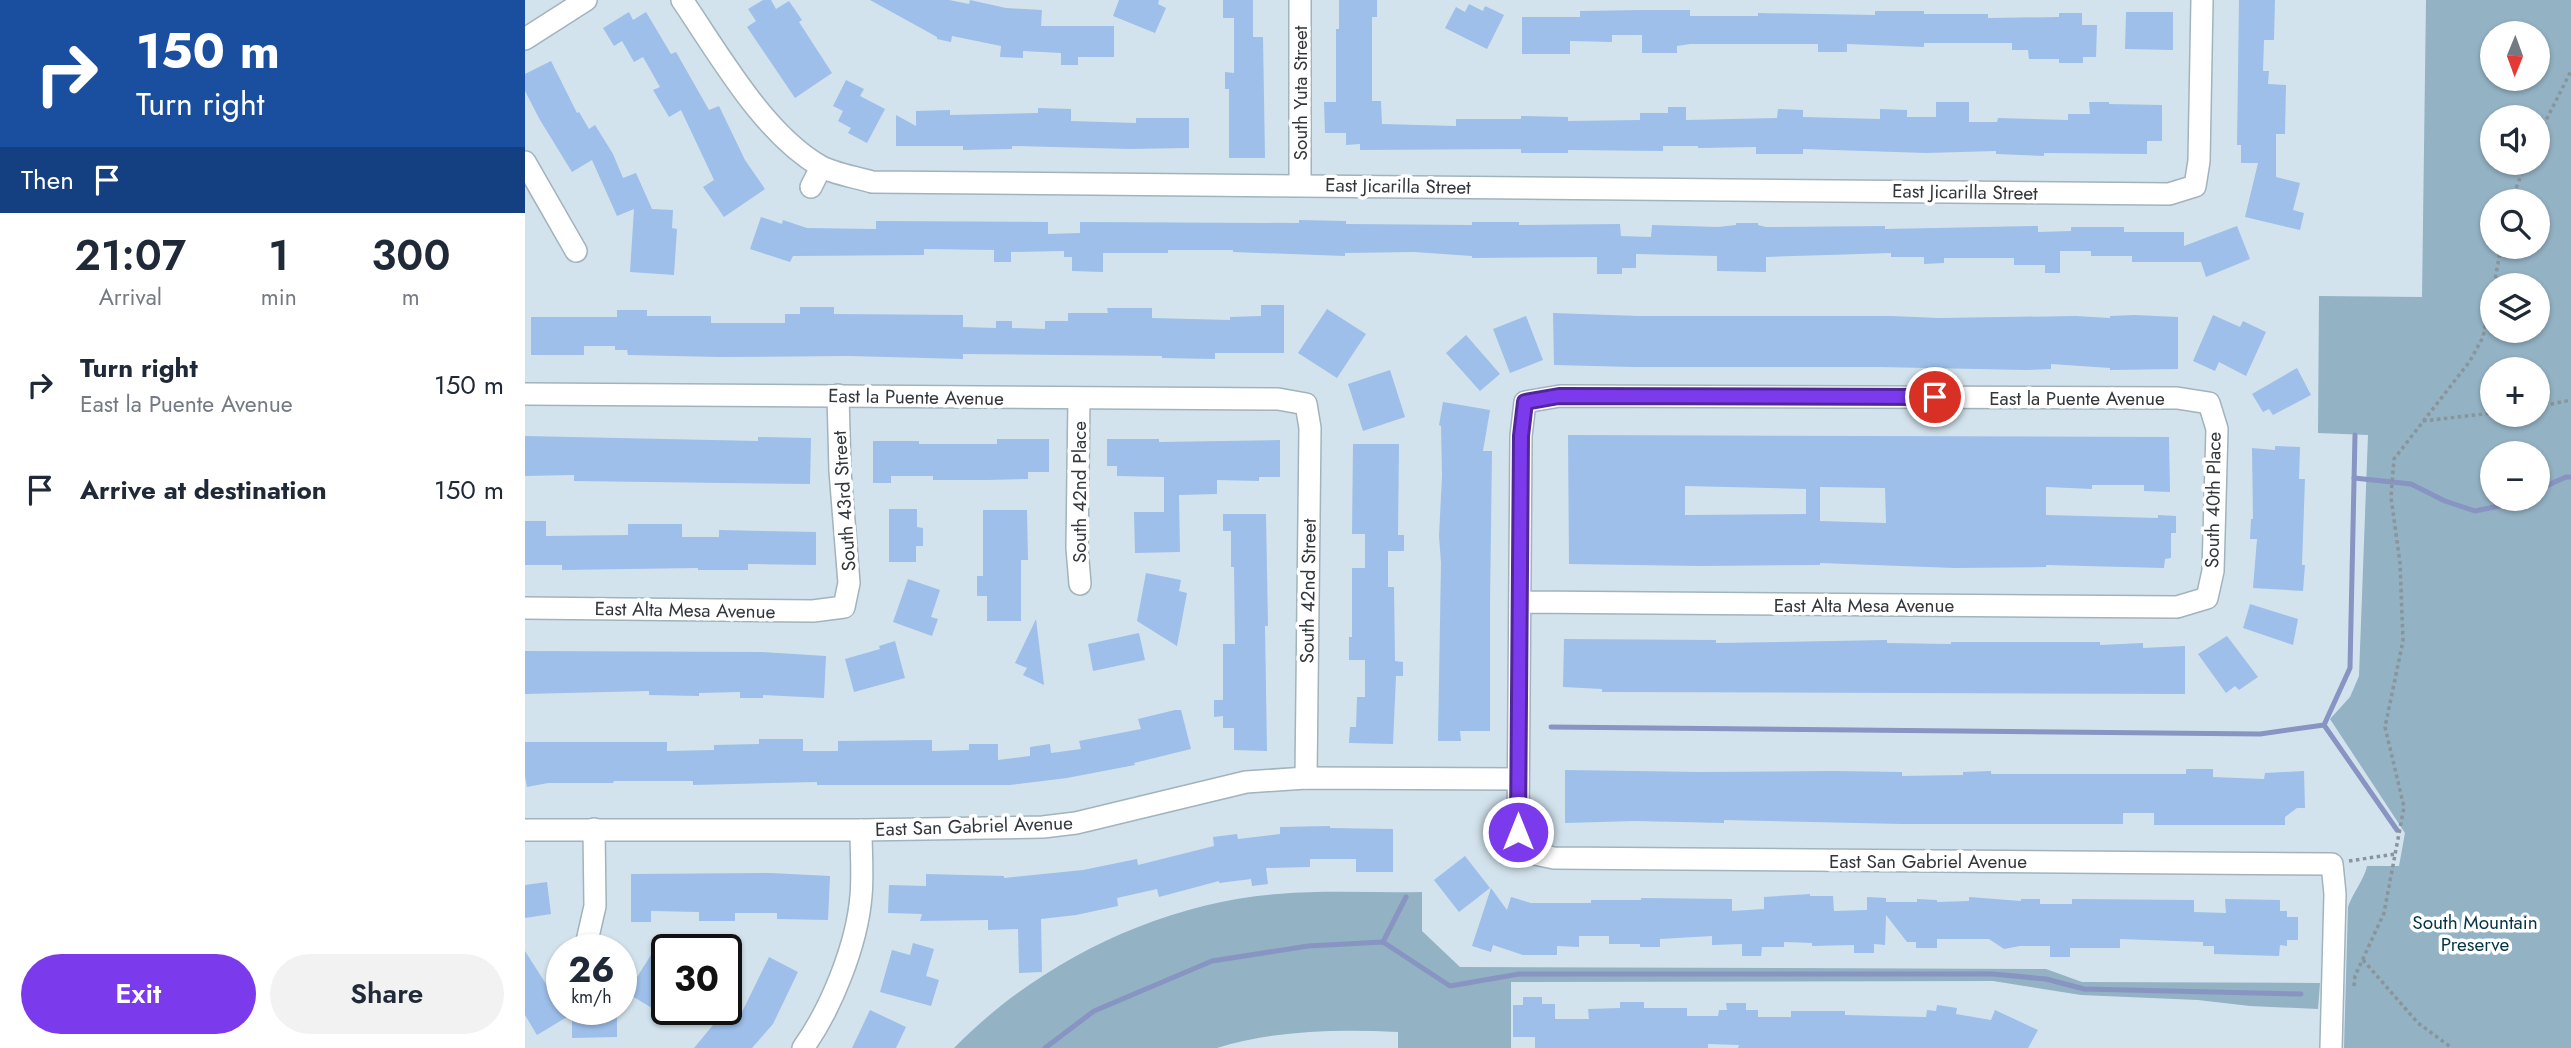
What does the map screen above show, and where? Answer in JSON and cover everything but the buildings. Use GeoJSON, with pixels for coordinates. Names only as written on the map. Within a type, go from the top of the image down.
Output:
{"type":"FeatureCollection","features":[{"type":"Feature","properties":{"kind":"street"},"geometry":{"type":"LineString","coordinates":[[525,39],[586,0]]}},
{"type":"Feature","properties":{"kind":"street","name":"East Jicarilla Street"},"geometry":{"type":"LineString","coordinates":[[682,0],[782,139],[821,167],[872,182],[2155,194],[2169,194],[2195,186],[2199,161],[2202,0]]}},
{"type":"Feature","properties":{"kind":"street","name":"South Yuta Street"},"geometry":{"type":"LineString","coordinates":[[1300,0],[1300,185]]}},
{"type":"Feature","properties":{"kind":"street"},"geometry":{"type":"LineString","coordinates":[[525,162],[576,251]]}},
{"type":"Feature","properties":{"kind":"street"},"geometry":{"type":"LineString","coordinates":[[811,187],[821,167]]}},
{"type":"Feature","properties":{"kind":"street","name":"East la Puente Avenue"},"geometry":{"type":"LineString","coordinates":[[525,394],[1278,399],[1306,404]]}},
{"type":"Feature","properties":{"kind":"street","name":"South 43rd Street"},"geometry":{"type":"LineString","coordinates":[[838,395],[840,471],[849,583],[844,607]]}},
{"type":"Feature","properties":{"kind":"street","name":"East la Puente Avenue"},"geometry":{"type":"LineString","coordinates":[[1520,602],[1521,436],[1525,402],[1573,396],[2163,398],[2209,402]]}},
{"type":"Feature","properties":{"kind":"street","name":"South 42nd Place"},"geometry":{"type":"LineString","coordinates":[[1079,399],[1077,548],[1080,584]]}},
{"type":"Feature","properties":{"kind":"street","name":"South 40th Place"},"geometry":{"type":"LineString","coordinates":[[2207,598],[2213,570],[2217,429],[2209,402]]}},
{"type":"Feature","properties":{"kind":"street","name":"South 42nd Street"},"geometry":{"type":"LineString","coordinates":[[1306,404],[1310,428],[1306,778]]}},
{"type":"Feature","properties":{"kind":"street","name":"East Alta Mesa Avenue"},"geometry":{"type":"LineString","coordinates":[[1520,602],[2177,607],[2207,598]]}},
{"type":"Feature","properties":{"kind":"street"},"geometry":{"type":"LineString","coordinates":[[1518,779],[1520,602]]}},
{"type":"Feature","properties":{"kind":"street","name":"East Alta Mesa Avenue"},"geometry":{"type":"LineString","coordinates":[[525,608],[813,611],[844,607]]}},
{"type":"Feature","properties":{"kind":"street","name":"East San Gabriel Avenue"},"geometry":{"type":"LineString","coordinates":[[525,830],[1042,827],[1076,823],[1246,782],[1306,778],[1518,779],[1518,832],[1525,852],[1553,858],[2332,864]]}},
{"type":"Feature","properties":{"kind":"street"},"geometry":{"type":"LineString","coordinates":[[589,934],[595,906],[594,830]]}},
{"type":"Feature","properties":{"kind":"street"},"geometry":{"type":"LineString","coordinates":[[803,1048],[820,1024],[847,962],[861,898],[861,830]]}},
{"type":"Feature","properties":{"kind":"street"},"geometry":{"type":"LineString","coordinates":[[2331,1048],[2335,894],[2332,864]]}},
{"type":"Feature","properties":{"kind":"path"},"geometry":{"type":"LineString","coordinates":[[2550,112],[2571,71]]}},
{"type":"Feature","properties":{"kind":"path"},"geometry":{"type":"LineString","coordinates":[[2452,1048],[2418,1023],[2363,960],[2384,913],[2404,807],[2385,727],[2403,641],[2400,563],[2391,497],[2394,459],[2470,361],[2480,343]]}},
{"type":"Feature","properties":{"kind":"path"},"geometry":{"type":"LineString","coordinates":[[2550,404],[2571,400]]}},
{"type":"Feature","properties":{"kind":"path"},"geometry":{"type":"LineString","coordinates":[[2423,422],[2480,415]]}},
{"type":"Feature","properties":{"kind":"path"},"geometry":{"type":"LineString","coordinates":[[2332,864],[2395,854]]}},
{"type":"Feature","properties":{"kind":"green space","name":"South Mountain Preserve"},"geometry":{"type":"Polygon","coordinates":[[[2426,0],[2571,0],[2571,1048],[2344,1048],[2348,907],[2367,866],[2399,866],[2405,833],[2330,719],[2350,697],[2359,676],[2368,435],[2318,433],[2319,296],[2422,297],[2426,0]]]}},
{"type":"Feature","properties":{"kind":"green space"},"geometry":{"type":"Polygon","coordinates":[[[1422,892],[1422,931],[1460,967],[2046,969],[2082,982],[2320,983],[2318,1009],[2081,995],[1993,981],[1511,982],[1511,1048],[1398,1048],[1398,1032],[1352,1031],[1284,1034],[1217,1048],[954,1048],[987,1017],[1023,989],[1062,964],[1145,924],[1233,900],[1278,894],[1422,892]]]}},
{"type":"Feature","properties":{"kind":"waterway"},"geometry":{"type":"LineString","coordinates":[[1551,727],[2260,734],[2324,725],[2350,668],[2355,435]]}},
{"type":"Feature","properties":{"kind":"waterway"},"geometry":{"type":"LineString","coordinates":[[2550,484],[2571,477]]}},
{"type":"Feature","properties":{"kind":"waterway"},"geometry":{"type":"LineString","coordinates":[[2354,478],[2411,484],[2445,501],[2475,511],[2480,510]]}},
{"type":"Feature","properties":{"kind":"waterway"},"geometry":{"type":"LineString","coordinates":[[2324,725],[2397,830]]}},
{"type":"Feature","properties":{"kind":"waterway"},"geometry":{"type":"LineString","coordinates":[[1383,942],[1406,897]]}},
{"type":"Feature","properties":{"kind":"waterway"},"geometry":{"type":"LineString","coordinates":[[1045,1048],[1094,1011],[1212,961],[1308,946],[1383,942],[1450,986],[1519,974],[1993,974],[2046,979],[2084,989],[2301,994]]}},
{"type":"Feature","properties":{"kind":"route"},"geometry":{"type":"LineString","coordinates":[[1518,832],[1521,436],[1525,402],[1559,396],[1935,397]]}}]}
